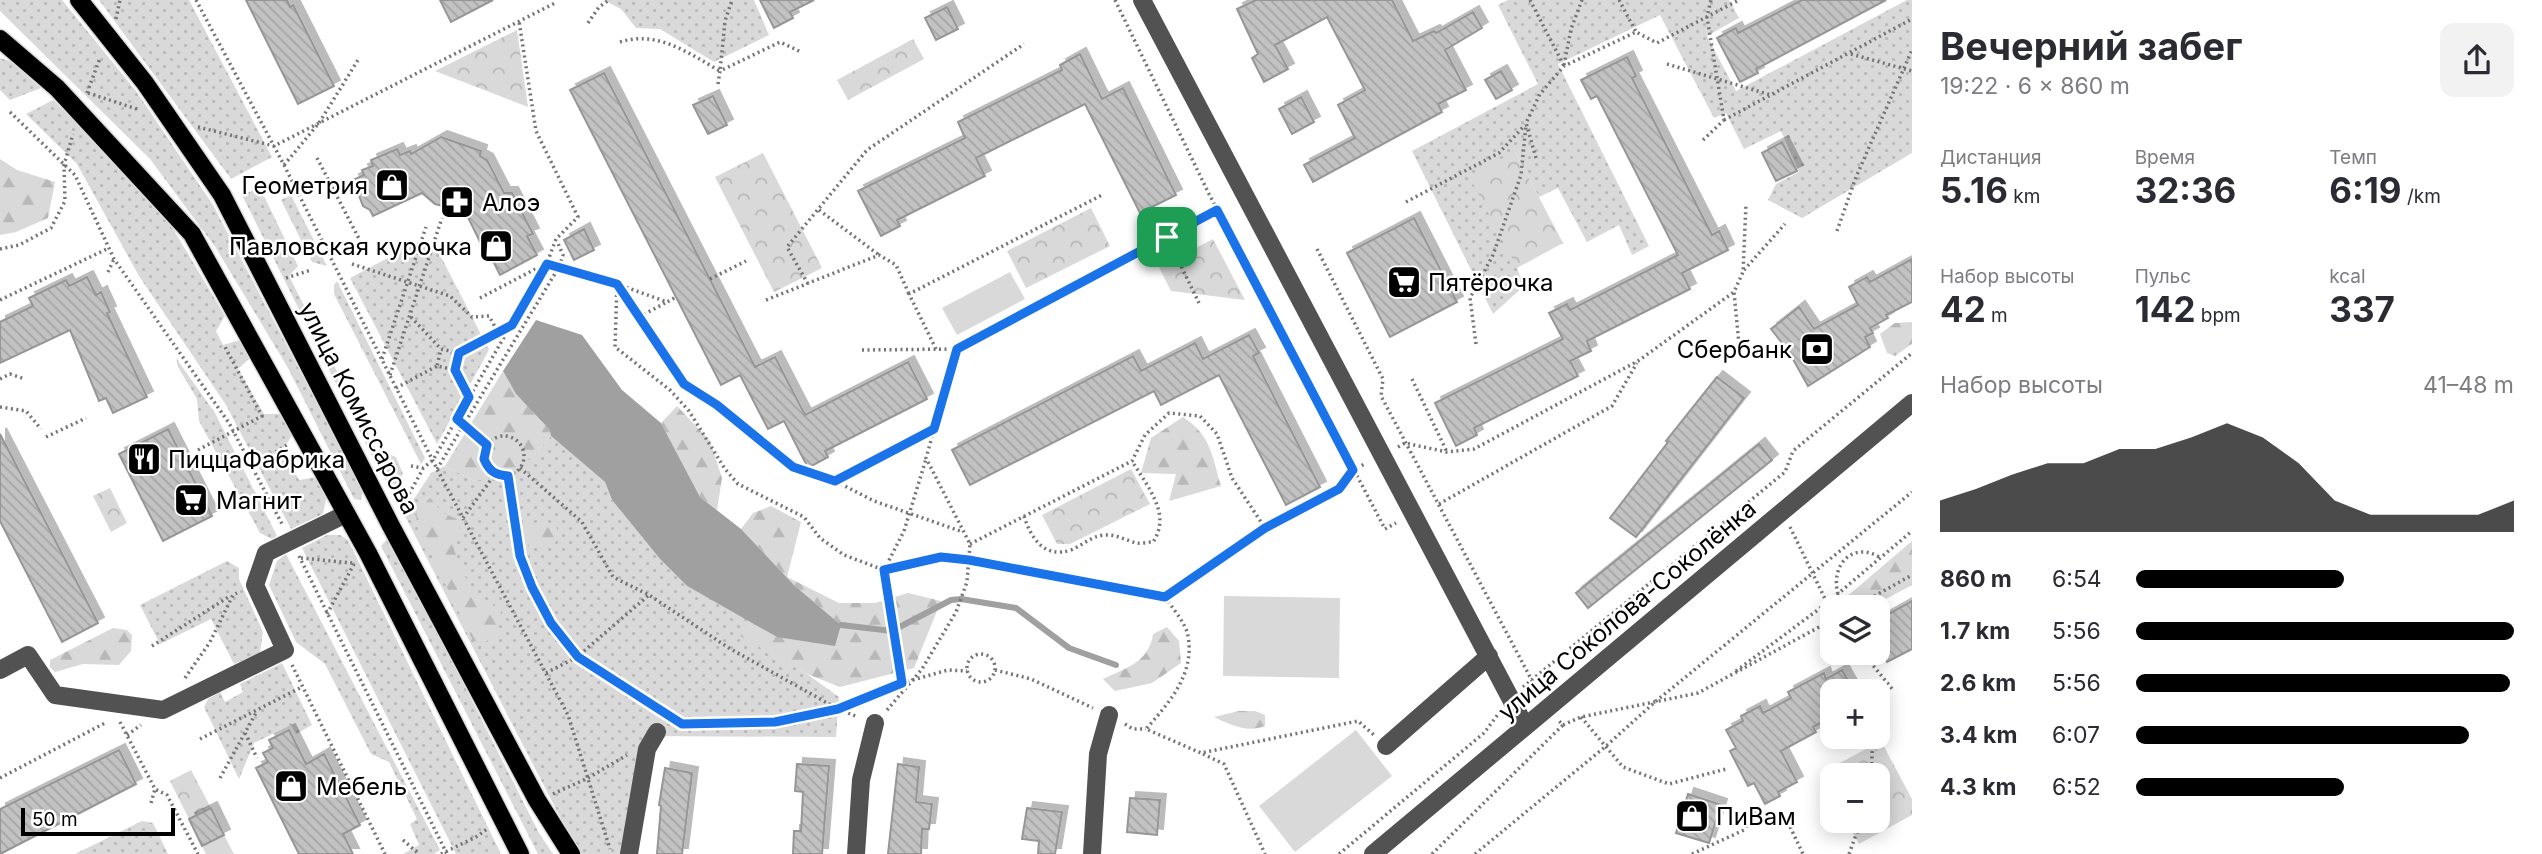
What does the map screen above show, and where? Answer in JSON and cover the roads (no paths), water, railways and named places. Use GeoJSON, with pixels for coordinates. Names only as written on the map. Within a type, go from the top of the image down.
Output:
{"type":"FeatureCollection","features":[{"type":"Feature","properties":{"kind":"main road","name":"улица Комиссарова"},"geometry":{"type":"LineString","coordinates":[[79,0],[145,83],[222,195],[530,788],[571,854]]}},
{"type":"Feature","properties":{"kind":"main road"},"geometry":{"type":"LineString","coordinates":[[0,39],[57,88],[192,234],[346,514],[520,854]]}},
{"type":"Feature","properties":{"kind":"street"},"geometry":{"type":"LineString","coordinates":[[1142,0],[1525,726]]}},
{"type":"Feature","properties":{"kind":"street","name":"улица Соколова-Соколёнка"},"geometry":{"type":"LineString","coordinates":[[1373,854],[1912,403]]}},
{"type":"Feature","properties":{"kind":"street"},"geometry":{"type":"LineString","coordinates":[[0,670],[28,655],[55,695],[163,710],[285,650],[255,585],[266,553],[346,514]]}},
{"type":"Feature","properties":{"kind":"street"},"geometry":{"type":"LineString","coordinates":[[1386,746],[1489,656]]}},
{"type":"Feature","properties":{"kind":"street"},"geometry":{"type":"LineString","coordinates":[[1092,854],[1098,754],[1109,715]]}},
{"type":"Feature","properties":{"kind":"street"},"geometry":{"type":"LineString","coordinates":[[856,854],[861,779],[875,723]]}},
{"type":"Feature","properties":{"kind":"street"},"geometry":{"type":"LineString","coordinates":[[629,854],[647,749],[657,732]]}},
{"type":"Feature","properties":{"kind":"waterway"},"geometry":{"type":"LineString","coordinates":[[841,625],[892,631],[951,600],[961,599],[1016,608],[1069,648],[1116,665]]}},
{"type":"Feature","properties":{"kind":"place","name":"Геометрия"},"geometry":{"type":"Point","coordinates":[392,185]}},
{"type":"Feature","properties":{"kind":"place","name":"Алоэ"},"geometry":{"type":"Point","coordinates":[457,202]}},
{"type":"Feature","properties":{"kind":"place","name":"Павловская курочка"},"geometry":{"type":"Point","coordinates":[496,246]}},
{"type":"Feature","properties":{"kind":"place","name":"Пятёрочка"},"geometry":{"type":"Point","coordinates":[1404,282]}},
{"type":"Feature","properties":{"kind":"place","name":"Сбербанк"},"geometry":{"type":"Point","coordinates":[1817,349]}},
{"type":"Feature","properties":{"kind":"place","name":"ПиццаФабрика"},"geometry":{"type":"Point","coordinates":[144,459]}},
{"type":"Feature","properties":{"kind":"place","name":"Магнит"},"geometry":{"type":"Point","coordinates":[191,500]}},
{"type":"Feature","properties":{"kind":"place","name":"Мебель"},"geometry":{"type":"Point","coordinates":[291,786]}},
{"type":"Feature","properties":{"kind":"place","name":"ПиВам"},"geometry":{"type":"Point","coordinates":[1692,816]}}]}
